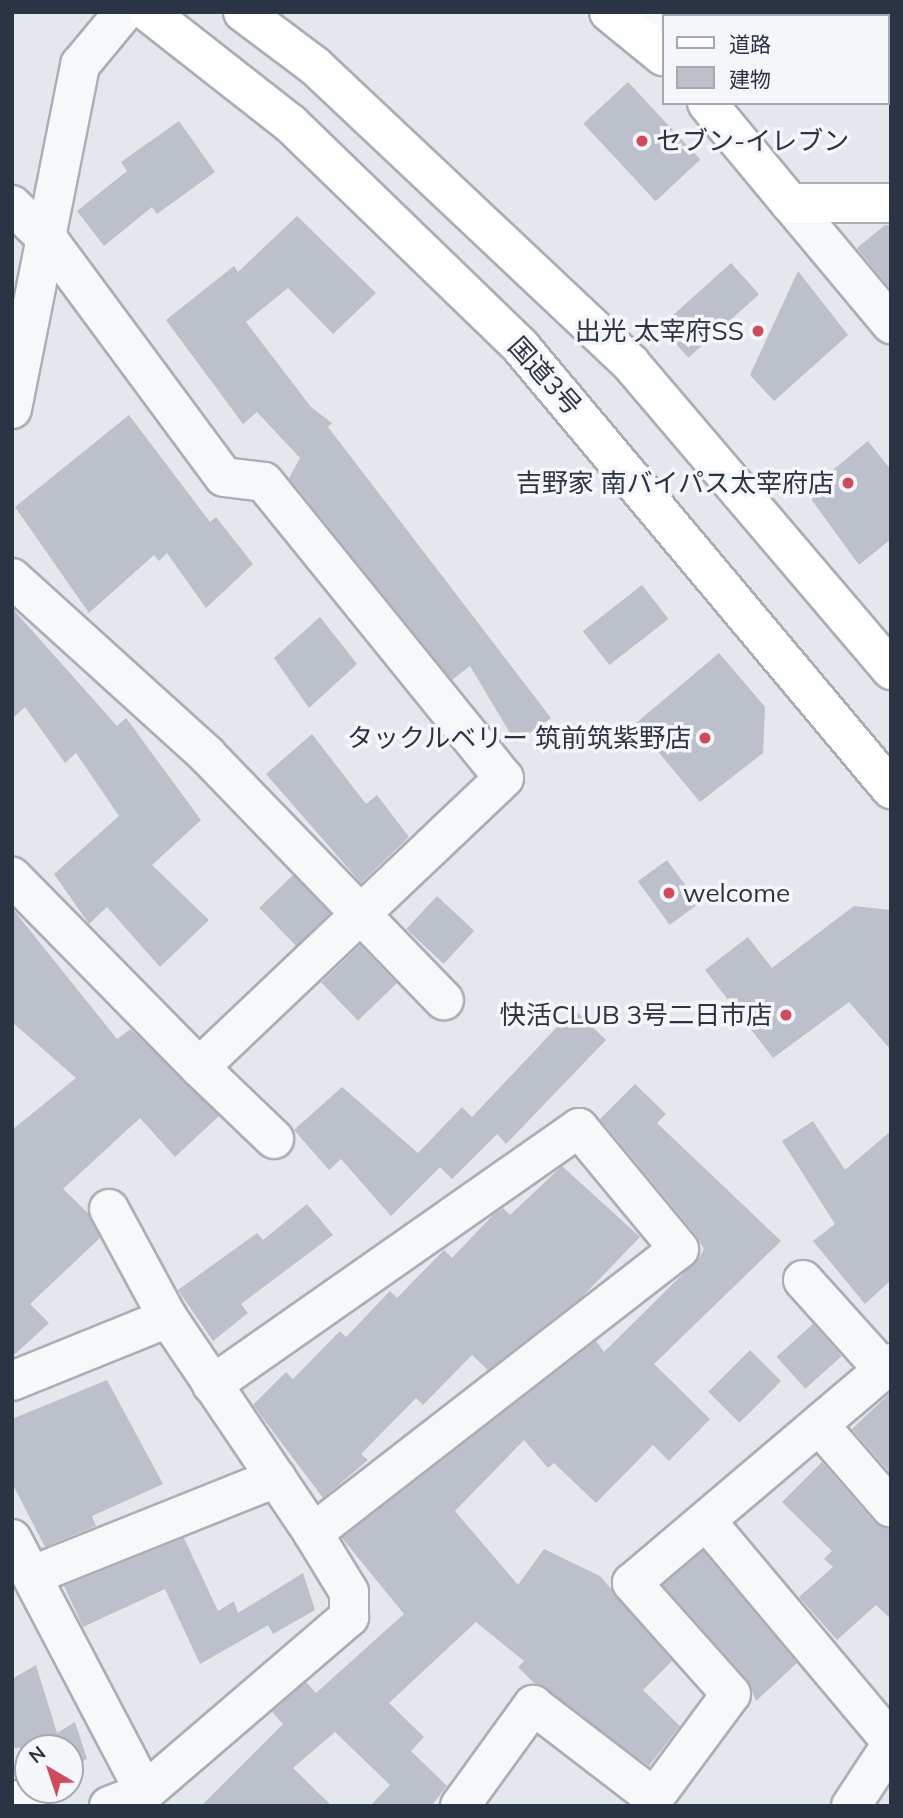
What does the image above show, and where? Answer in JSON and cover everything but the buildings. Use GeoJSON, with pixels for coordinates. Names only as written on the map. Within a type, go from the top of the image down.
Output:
{"type":"FeatureCollection","features":[{"type":"Feature","properties":{"kind":"main road","name":"国道3号"},"geometry":{"type":"LineString","coordinates":[[148,12],[291,124],[520,346],[891,789]]}},
{"type":"Feature","properties":{"kind":"main road"},"geometry":{"type":"LineString","coordinates":[[243,12],[346,94],[631,364],[891,670]]}},
{"type":"Feature","properties":{"kind":"main road"},"geometry":{"type":"LineString","coordinates":[[634,22],[662,55]]}},
{"type":"Feature","properties":{"kind":"main road"},"geometry":{"type":"LineString","coordinates":[[709,105],[790,203],[891,203]]}},
{"type":"Feature","properties":{"kind":"street"},"geometry":{"type":"LineString","coordinates":[[12,409],[50,242],[80,65],[124,12]]}},
{"type":"Feature","properties":{"kind":"street"},"geometry":{"type":"LineString","coordinates":[[854,14],[883,12]]}},
{"type":"Feature","properties":{"kind":"street"},"geometry":{"type":"LineString","coordinates":[[790,203],[891,324]]}},
{"type":"Feature","properties":{"kind":"street"},"geometry":{"type":"LineString","coordinates":[[12,205],[50,242],[224,477],[264,482],[504,778],[199,1067]]}},
{"type":"Feature","properties":{"kind":"street"},"geometry":{"type":"LineString","coordinates":[[12,578],[207,755],[444,1000]]}},
{"type":"Feature","properties":{"kind":"street"},"geometry":{"type":"LineString","coordinates":[[12,877],[199,1067],[274,1139]]}},
{"type":"Feature","properties":{"kind":"street"},"geometry":{"type":"LineString","coordinates":[[212,1385],[579,1128],[679,1249],[313,1533]]}},
{"type":"Feature","properties":{"kind":"street"},"geometry":{"type":"LineString","coordinates":[[12,1539],[33,1575],[124,1802],[349,1617],[349,1592],[313,1533],[168,1318],[109,1209]]}},
{"type":"Feature","properties":{"kind":"street"},"geometry":{"type":"LineString","coordinates":[[460,1806],[533,1704],[654,1798],[731,1694],[632,1583],[820,1426],[887,1366],[803,1280]]}},
{"type":"Feature","properties":{"kind":"street"},"geometry":{"type":"LineString","coordinates":[[12,1381],[168,1318]]}},
{"type":"Feature","properties":{"kind":"street"},"geometry":{"type":"LineString","coordinates":[[820,1426],[891,1508]]}},
{"type":"Feature","properties":{"kind":"street"},"geometry":{"type":"LineString","coordinates":[[33,1575],[276,1478]]}},
{"type":"Feature","properties":{"kind":"street"},"geometry":{"type":"LineString","coordinates":[[707,1522],[890,1747],[851,1806]]}},
{"type":"Feature","properties":{"kind":"street"},"geometry":{"type":"LineString","coordinates":[[12,1800],[30,1806]]}},
{"type":"Feature","properties":{"kind":"place","name":"セブン-イレブン"},"geometry":{"type":"Point","coordinates":[642,141]}},
{"type":"Feature","properties":{"kind":"place","name":"出光 太宰府SS"},"geometry":{"type":"Point","coordinates":[758,331]}},
{"type":"Feature","properties":{"kind":"place","name":"吉野家 南バイパス太宰府店"},"geometry":{"type":"Point","coordinates":[848,483]}},
{"type":"Feature","properties":{"kind":"place","name":"タックルベリー 筑前筑紫野店"},"geometry":{"type":"Point","coordinates":[705,738]}},
{"type":"Feature","properties":{"kind":"place","name":"welcome"},"geometry":{"type":"Point","coordinates":[669,893]}},
{"type":"Feature","properties":{"kind":"place","name":"快活CLUB 3号二日市店"},"geometry":{"type":"Point","coordinates":[786,1015]}}]}
